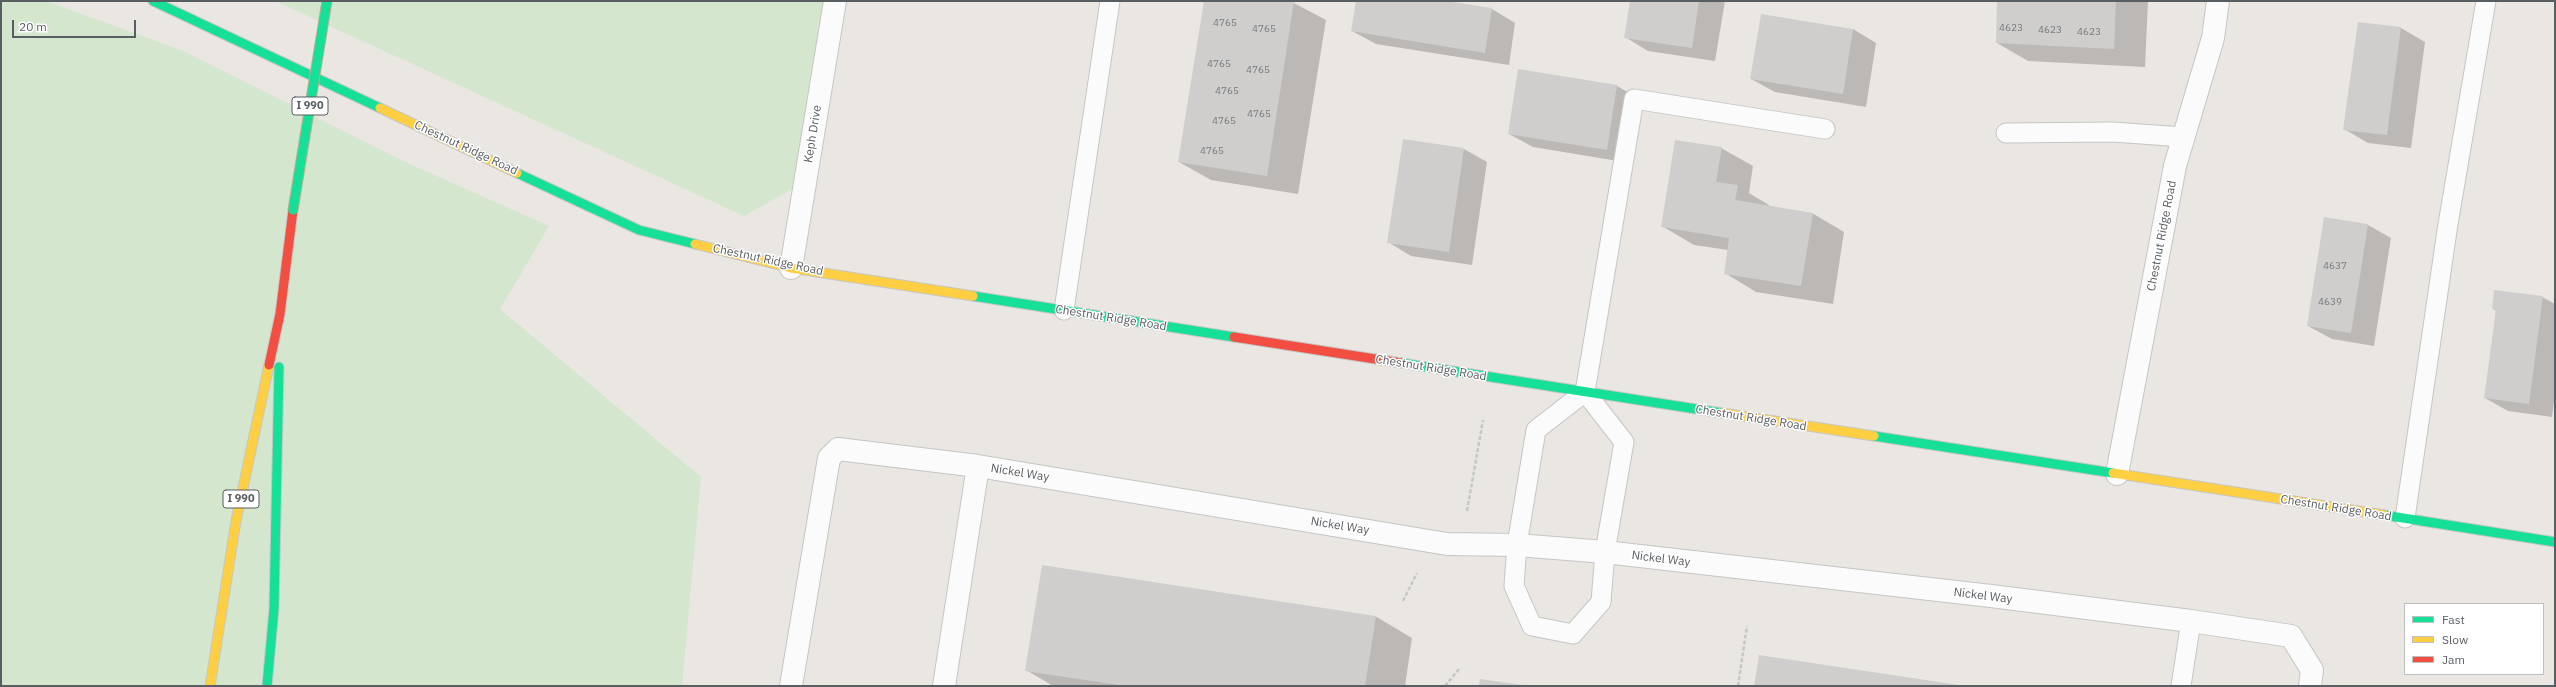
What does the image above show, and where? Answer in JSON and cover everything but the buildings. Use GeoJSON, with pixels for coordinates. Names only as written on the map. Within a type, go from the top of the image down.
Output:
{"type":"FeatureCollection","features":[{"type":"Feature","properties":{"kind":"main road","name":"Chestnut Ridge Road"},"geometry":{"type":"LineString","coordinates":[[153,1],[639,230],[791,268],[2555,542]]}},
{"type":"Feature","properties":{"kind":"main road","name":"I 990"},"geometry":{"type":"LineString","coordinates":[[210,686],[236,521],[280,314],[293,210],[327,1]]}},
{"type":"Feature","properties":{"kind":"main road"},"geometry":{"type":"LineString","coordinates":[[267,686],[274,609],[280,314]]}},
{"type":"Feature","properties":{"kind":"street","name":"Keph Drive"},"geometry":{"type":"LineString","coordinates":[[791,268],[835,1]]}},
{"type":"Feature","properties":{"kind":"street","name":"Chestnut Ridge Road"},"geometry":{"type":"LineString","coordinates":[[2117,474],[2175,166],[2213,38],[2218,1]]}},
{"type":"Feature","properties":{"kind":"street","name":"Nickel Way"},"geometry":{"type":"LineString","coordinates":[[791,686],[829,458],[838,449],[978,466],[1447,544],[1517,544],[1605,552],[2191,621],[2291,636],[2312,670],[2310,686]]}},
{"type":"Feature","properties":{"kind":"street","name":"Nickel Way"},"geometry":{"type":"LineString","coordinates":[[944,686],[978,466]]}},
{"type":"Feature","properties":{"kind":"lane"},"geometry":{"type":"LineString","coordinates":[[1064,310],[1110,1]]}},
{"type":"Feature","properties":{"kind":"lane"},"geometry":{"type":"LineString","coordinates":[[2405,518],[2448,224],[2486,1]]}},
{"type":"Feature","properties":{"kind":"lane"},"geometry":{"type":"LineString","coordinates":[[1585,392],[1624,442],[1605,552],[1601,602],[1573,634],[1532,626],[1514,586],[1517,544],[1536,430],[1585,392],[1634,99],[1825,129]]}},
{"type":"Feature","properties":{"kind":"lane"},"geometry":{"type":"LineString","coordinates":[[2006,133],[2113,132],[2184,137]]}},
{"type":"Feature","properties":{"kind":"lane"},"geometry":{"type":"LineString","coordinates":[[2181,686],[2191,621]]}},
{"type":"Feature","properties":{"kind":"path"},"geometry":{"type":"LineString","coordinates":[[1738,686],[1747,626]]}},
{"type":"Feature","properties":{"kind":"path"},"geometry":{"type":"LineString","coordinates":[[1445,686],[1459,669]]}},
{"type":"Feature","properties":{"kind":"green space"},"geometry":{"type":"Polygon","coordinates":[[[1,1],[46,1],[181,50],[403,161],[549,226],[500,309],[701,477],[682,686],[1,686],[1,1]]]}},
{"type":"Feature","properties":{"kind":"green space"},"geometry":{"type":"Polygon","coordinates":[[[275,1],[835,1],[805,182],[744,216],[275,1]]]}},
{"type":"Feature","properties":{"kind":"traffic: fast"},"geometry":{"type":"LineString","coordinates":[[153,1],[380,108]]}},
{"type":"Feature","properties":{"kind":"traffic: fast"},"geometry":{"type":"LineString","coordinates":[[293,210],[327,1]]}},
{"type":"Feature","properties":{"kind":"traffic: fast"},"geometry":{"type":"LineString","coordinates":[[517,173],[639,230],[695,244]]}},
{"type":"Feature","properties":{"kind":"traffic: fast"},"geometry":{"type":"LineString","coordinates":[[973,296],[1234,337]]}},
{"type":"Feature","properties":{"kind":"traffic: fast"},"geometry":{"type":"LineString","coordinates":[[1401,363],[1722,413]]}},
{"type":"Feature","properties":{"kind":"traffic: fast"},"geometry":{"type":"LineString","coordinates":[[267,686],[274,609],[279,367]]}},
{"type":"Feature","properties":{"kind":"traffic: fast"},"geometry":{"type":"LineString","coordinates":[[1874,436],[2113,473]]}},
{"type":"Feature","properties":{"kind":"traffic: fast"},"geometry":{"type":"LineString","coordinates":[[2384,515],[2555,542]]}},
{"type":"Feature","properties":{"kind":"traffic: slow"},"geometry":{"type":"LineString","coordinates":[[380,108],[517,173]]}},
{"type":"Feature","properties":{"kind":"traffic: slow"},"geometry":{"type":"LineString","coordinates":[[695,244],[791,268],[973,296]]}},
{"type":"Feature","properties":{"kind":"traffic: slow"},"geometry":{"type":"LineString","coordinates":[[210,686],[236,521],[269,365]]}},
{"type":"Feature","properties":{"kind":"traffic: slow"},"geometry":{"type":"LineString","coordinates":[[1722,413],[1874,436]]}},
{"type":"Feature","properties":{"kind":"traffic: slow"},"geometry":{"type":"LineString","coordinates":[[2113,473],[2384,515]]}},
{"type":"Feature","properties":{"kind":"traffic: jam"},"geometry":{"type":"LineString","coordinates":[[269,365],[280,314],[293,210]]}},
{"type":"Feature","properties":{"kind":"traffic: jam"},"geometry":{"type":"LineString","coordinates":[[1234,337],[1401,363]]}}]}
